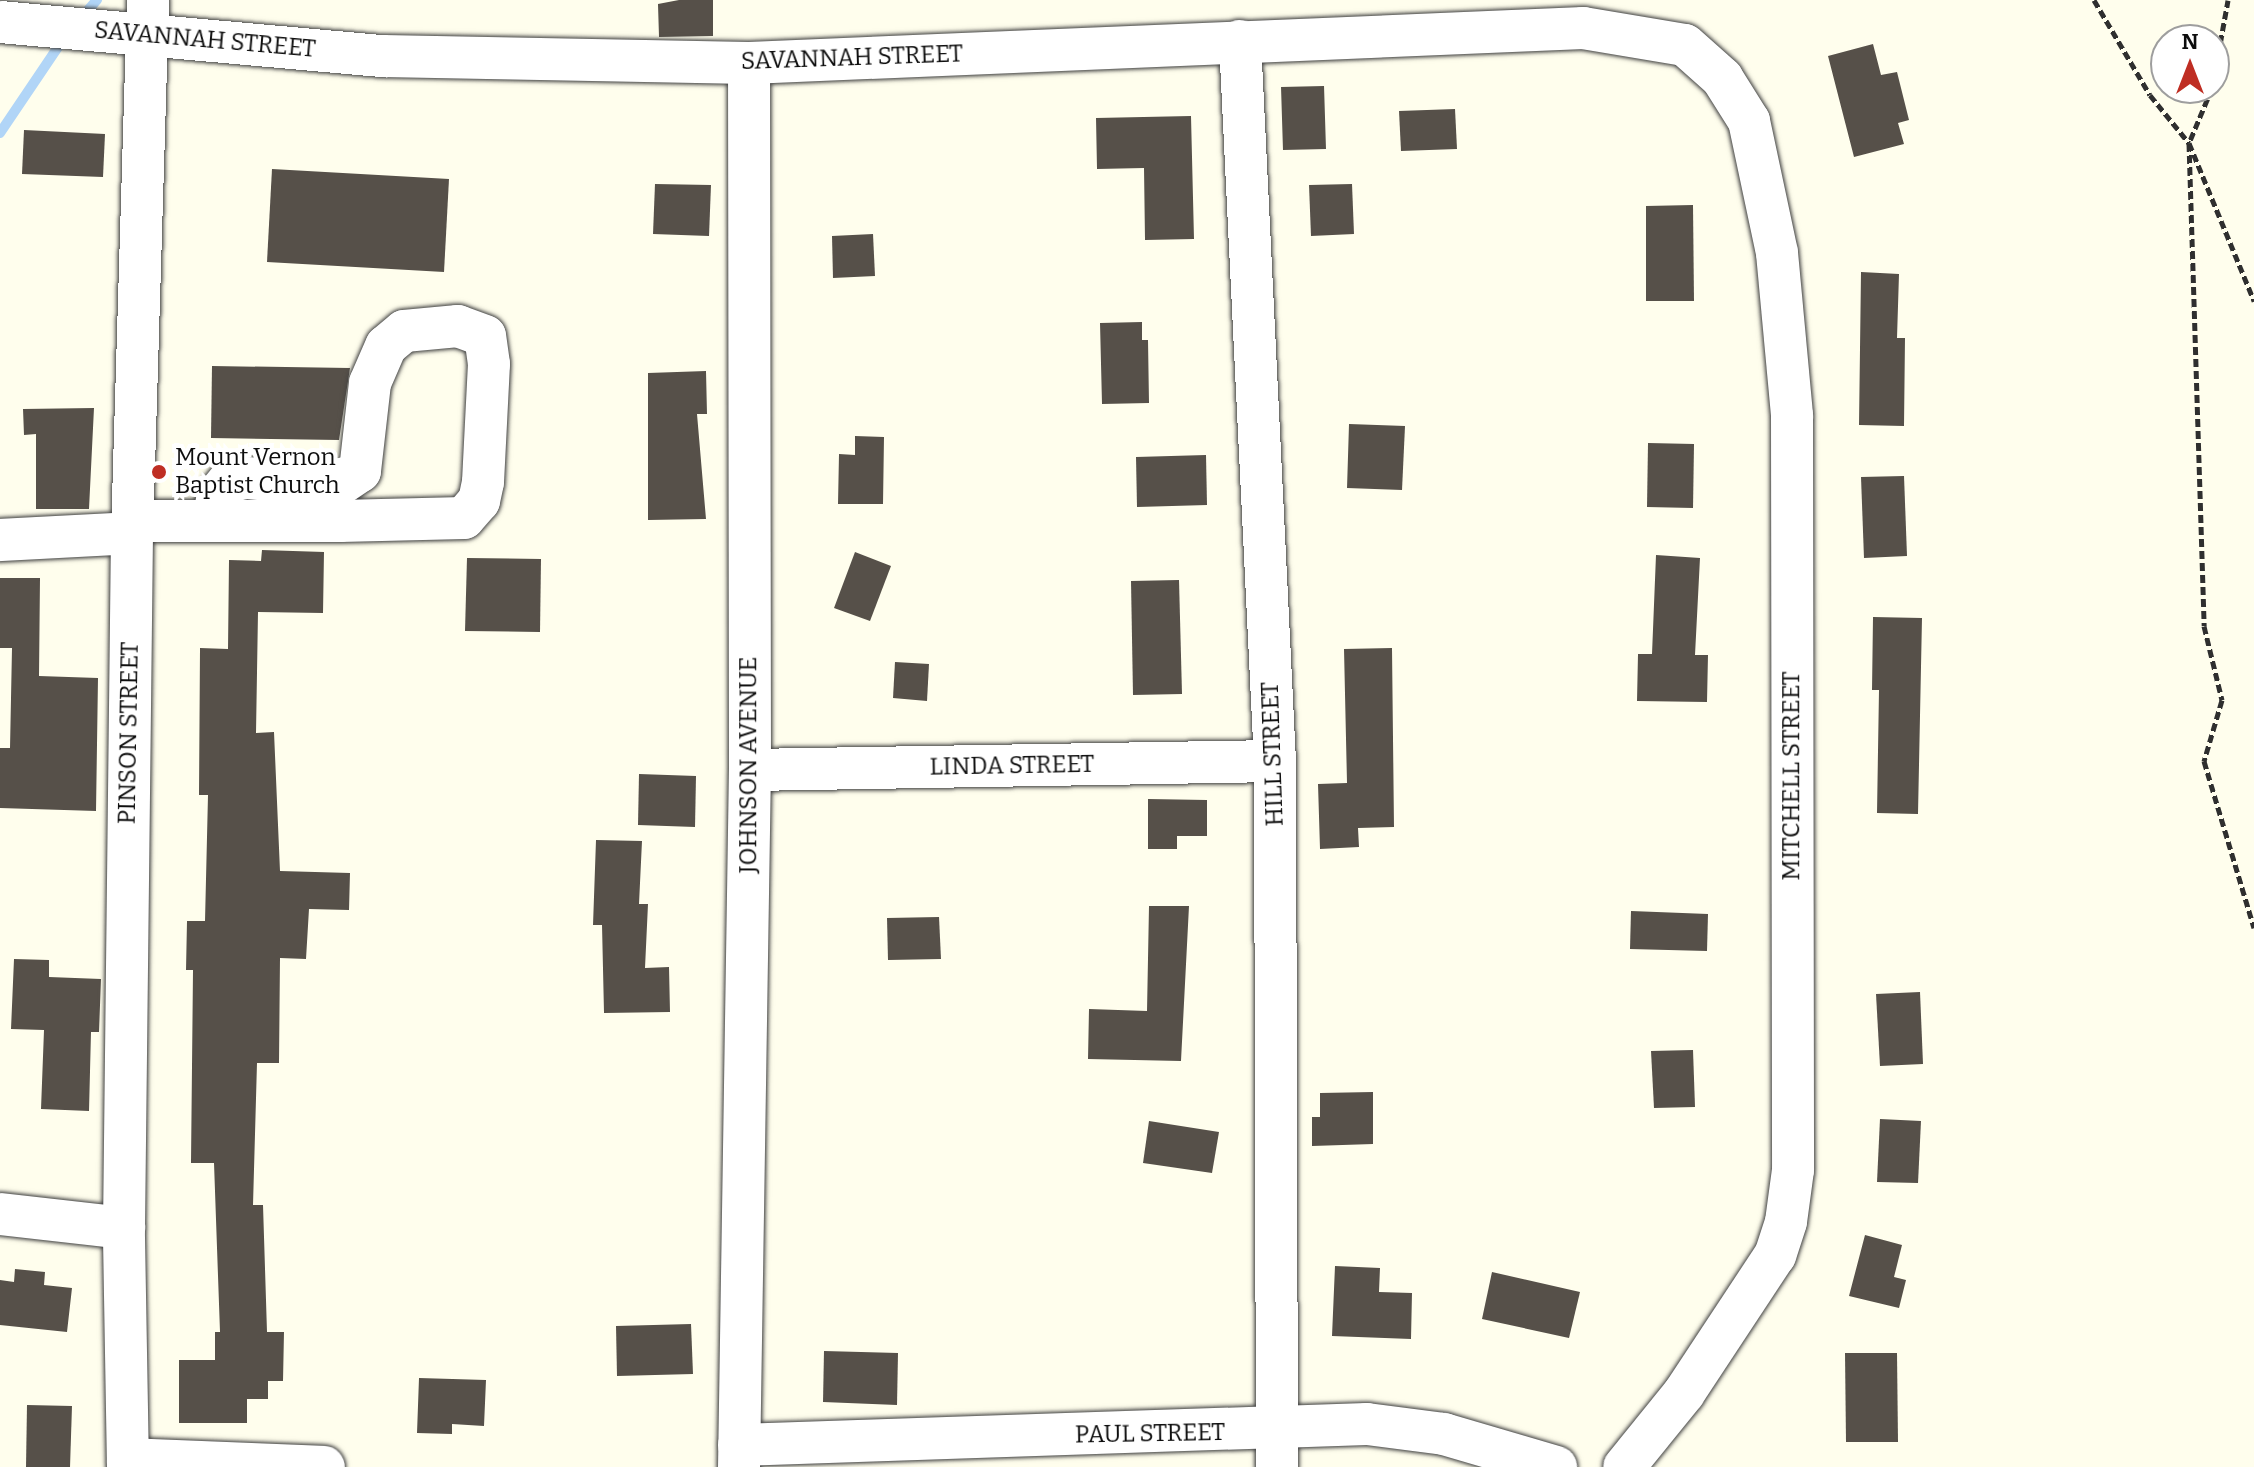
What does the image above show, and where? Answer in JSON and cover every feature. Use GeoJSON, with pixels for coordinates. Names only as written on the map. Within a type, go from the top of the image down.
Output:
{"type":"FeatureCollection","features":[{"type":"Feature","properties":{"kind":"street","name":"SAVANNAH STREET"},"geometry":{"type":"LineString","coordinates":[[0,22],[148,18],[383,56],[749,63],[1583,28],[1685,45],[1698,57]]}},
{"type":"Feature","properties":{"kind":"street","name":"PINSON STREET"},"geometry":{"type":"LineString","coordinates":[[128,1463],[124,1228],[132,527],[148,18]]}},
{"type":"Feature","properties":{"kind":"street","name":"HILL STREET"},"geometry":{"type":"LineString","coordinates":[[1240,41],[1275,761],[1277,1449]]}},
{"type":"Feature","properties":{"kind":"street","name":"MITCHELL STREET"},"geometry":{"type":"LineString","coordinates":[[1624,1467],[1684,1393],[1775,1255],[1786,1222],[1793,1170],[1792,415],[1765,175],[1749,121],[1722,78],[1698,57]]}},
{"type":"Feature","properties":{"kind":"street","name":"JOHNSON AVENUE"},"geometry":{"type":"LineString","coordinates":[[739,1456],[750,770],[749,63]]}},
{"type":"Feature","properties":{"kind":"street"},"geometry":{"type":"LineString","coordinates":[[0,540],[213,521],[464,518],[479,501],[483,482],[489,364],[485,336],[458,326],[404,331],[386,346],[370,383],[360,471],[339,485],[245,478],[228,482],[218,494],[213,521]]}},
{"type":"Feature","properties":{"kind":"street","name":"LINDA STREET"},"geometry":{"type":"LineString","coordinates":[[750,770],[1275,761]]}},
{"type":"Feature","properties":{"kind":"street"},"geometry":{"type":"LineString","coordinates":[[0,1214],[124,1228]]}},
{"type":"Feature","properties":{"kind":"street","name":"PAUL STREET"},"geometry":{"type":"LineString","coordinates":[[739,1456],[1277,1449],[1367,1424],[1444,1434],[1556,1467]]}},
{"type":"Feature","properties":{"kind":"street"},"geometry":{"type":"LineString","coordinates":[[128,1463],[324,1467]]}},
{"type":"Feature","properties":{"kind":"path"},"geometry":{"type":"LineString","coordinates":[[2094,0],[2150,95],[2189,143],[2254,301]]}},
{"type":"Feature","properties":{"kind":"path"},"geometry":{"type":"LineString","coordinates":[[2224,24],[2228,0]]}},
{"type":"Feature","properties":{"kind":"path"},"geometry":{"type":"LineString","coordinates":[[2205,104],[2189,143],[2204,626],[2222,700],[2204,761],[2254,928]]}},
{"type":"Feature","properties":{"kind":"building"},"geometry":{"type":"Polygon","coordinates":[[[679,0],[713,0],[713,36],[659,37],[658,4],[679,0]]]}},
{"type":"Feature","properties":{"kind":"building"},"geometry":{"type":"Polygon","coordinates":[[[1873,44],[1881,75],[1897,72],[1909,120],[1898,123],[1904,144],[1854,157],[1828,56],[1873,44]]]}},
{"type":"Feature","properties":{"kind":"building"},"geometry":{"type":"Polygon","coordinates":[[[1324,86],[1326,149],[1283,150],[1281,87],[1324,86]]]}},
{"type":"Feature","properties":{"kind":"building"},"geometry":{"type":"Polygon","coordinates":[[[1455,109],[1457,149],[1401,151],[1399,111],[1455,109]]]}},
{"type":"Feature","properties":{"kind":"building"},"geometry":{"type":"Polygon","coordinates":[[[1191,116],[1194,239],[1145,240],[1144,168],[1097,169],[1096,118],[1191,116]]]}},
{"type":"Feature","properties":{"kind":"building"},"geometry":{"type":"Polygon","coordinates":[[[24,130],[105,134],[103,177],[22,174],[24,130]]]}},
{"type":"Feature","properties":{"kind":"building"},"geometry":{"type":"Polygon","coordinates":[[[272,169],[449,179],[444,272],[267,262],[272,169]]]}},
{"type":"Feature","properties":{"kind":"building"},"geometry":{"type":"Polygon","coordinates":[[[655,184],[711,185],[709,236],[653,234],[655,184]]]}},
{"type":"Feature","properties":{"kind":"building"},"geometry":{"type":"Polygon","coordinates":[[[1352,184],[1354,234],[1311,236],[1309,185],[1352,184]]]}},
{"type":"Feature","properties":{"kind":"building"},"geometry":{"type":"Polygon","coordinates":[[[1693,205],[1694,301],[1646,301],[1646,206],[1693,205]]]}},
{"type":"Feature","properties":{"kind":"building"},"geometry":{"type":"Polygon","coordinates":[[[873,234],[875,276],[833,278],[832,236],[873,234]]]}},
{"type":"Feature","properties":{"kind":"building"},"geometry":{"type":"Polygon","coordinates":[[[1861,272],[1899,274],[1897,338],[1905,338],[1904,426],[1859,425],[1861,272]]]}},
{"type":"Feature","properties":{"kind":"building"},"geometry":{"type":"Polygon","coordinates":[[[1142,322],[1142,340],[1148,340],[1149,403],[1102,404],[1100,323],[1142,322]]]}},
{"type":"Feature","properties":{"kind":"building"},"geometry":{"type":"Polygon","coordinates":[[[212,366],[350,368],[339,440],[211,438],[212,366]]]}},
{"type":"Feature","properties":{"kind":"building"},"geometry":{"type":"Polygon","coordinates":[[[706,371],[707,414],[697,414],[706,519],[648,520],[648,373],[706,371]]]}},
{"type":"Feature","properties":{"kind":"building"},"geometry":{"type":"Polygon","coordinates":[[[94,408],[89,509],[36,509],[36,434],[24,435],[23,409],[94,408]]]}},
{"type":"Feature","properties":{"kind":"building"},"geometry":{"type":"Polygon","coordinates":[[[1349,424],[1405,426],[1402,490],[1347,488],[1349,424]]]}},
{"type":"Feature","properties":{"kind":"building"},"geometry":{"type":"Polygon","coordinates":[[[855,436],[884,437],[883,504],[838,504],[839,454],[855,455],[855,436]]]}},
{"type":"Feature","properties":{"kind":"building"},"geometry":{"type":"Polygon","coordinates":[[[1648,443],[1694,444],[1693,508],[1647,507],[1648,443]]]}},
{"type":"Feature","properties":{"kind":"building"},"geometry":{"type":"Polygon","coordinates":[[[1206,455],[1207,505],[1137,507],[1136,457],[1206,455]]]}},
{"type":"Feature","properties":{"kind":"building"},"geometry":{"type":"Polygon","coordinates":[[[1904,476],[1907,556],[1864,558],[1861,477],[1904,476]]]}},
{"type":"Feature","properties":{"kind":"building"},"geometry":{"type":"Polygon","coordinates":[[[262,550],[324,552],[323,613],[258,612],[256,733],[274,732],[280,871],[350,873],[349,910],[309,909],[306,959],[280,958],[279,1063],[257,1063],[253,1205],[263,1205],[267,1332],[284,1332],[283,1381],[268,1381],[268,1399],[247,1399],[247,1423],[179,1423],[179,1360],[215,1360],[215,1332],[220,1332],[214,1163],[191,1163],[193,970],[186,970],[187,921],[205,921],[208,795],[199,795],[200,648],[228,649],[229,560],[261,561],[262,550]]]}},
{"type":"Feature","properties":{"kind":"building"},"geometry":{"type":"Polygon","coordinates":[[[855,552],[891,566],[870,621],[834,608],[855,552]]]}},
{"type":"Feature","properties":{"kind":"building"},"geometry":{"type":"Polygon","coordinates":[[[1656,555],[1700,558],[1695,655],[1708,655],[1707,702],[1637,701],[1638,654],[1652,654],[1656,555]]]}},
{"type":"Feature","properties":{"kind":"building"},"geometry":{"type":"Polygon","coordinates":[[[467,558],[541,559],[540,632],[465,631],[467,558]]]}},
{"type":"Feature","properties":{"kind":"building"},"geometry":{"type":"Polygon","coordinates":[[[0,578],[40,578],[39,676],[98,678],[96,811],[0,808],[0,748],[10,748],[12,648],[0,648],[0,578]]]}},
{"type":"Feature","properties":{"kind":"building"},"geometry":{"type":"Polygon","coordinates":[[[1179,580],[1182,694],[1133,695],[1131,581],[1179,580]]]}},
{"type":"Feature","properties":{"kind":"building"},"geometry":{"type":"Polygon","coordinates":[[[1873,617],[1922,618],[1918,814],[1877,813],[1879,690],[1872,690],[1873,617]]]}},
{"type":"Feature","properties":{"kind":"building"},"geometry":{"type":"Polygon","coordinates":[[[1392,648],[1394,827],[1358,828],[1359,847],[1320,849],[1318,784],[1347,783],[1344,649],[1392,648]]]}},
{"type":"Feature","properties":{"kind":"building"},"geometry":{"type":"Polygon","coordinates":[[[895,662],[929,664],[927,701],[893,698],[895,662]]]}},
{"type":"Feature","properties":{"kind":"building"},"geometry":{"type":"Polygon","coordinates":[[[639,774],[696,776],[695,827],[638,825],[639,774]]]}},
{"type":"Feature","properties":{"kind":"building"},"geometry":{"type":"Polygon","coordinates":[[[1148,799],[1207,800],[1207,836],[1177,836],[1177,849],[1148,849],[1148,799]]]}},
{"type":"Feature","properties":{"kind":"building"},"geometry":{"type":"Polygon","coordinates":[[[596,840],[642,841],[639,904],[648,904],[645,968],[669,967],[670,1012],[604,1013],[602,925],[593,925],[596,840]]]}},
{"type":"Feature","properties":{"kind":"building"},"geometry":{"type":"Polygon","coordinates":[[[1149,906],[1189,906],[1181,1061],[1088,1059],[1089,1009],[1147,1011],[1149,906]]]}},
{"type":"Feature","properties":{"kind":"building"},"geometry":{"type":"Polygon","coordinates":[[[1631,911],[1708,914],[1707,951],[1630,949],[1631,911]]]}},
{"type":"Feature","properties":{"kind":"building"},"geometry":{"type":"Polygon","coordinates":[[[939,917],[941,959],[888,960],[887,918],[939,917]]]}},
{"type":"Feature","properties":{"kind":"building"},"geometry":{"type":"Polygon","coordinates":[[[14,959],[49,960],[49,977],[101,979],[99,1032],[91,1032],[89,1111],[41,1109],[44,1030],[11,1029],[14,959]]]}},
{"type":"Feature","properties":{"kind":"building"},"geometry":{"type":"Polygon","coordinates":[[[1920,992],[1923,1064],[1880,1066],[1876,994],[1920,992]]]}},
{"type":"Feature","properties":{"kind":"building"},"geometry":{"type":"Polygon","coordinates":[[[1693,1050],[1695,1107],[1654,1108],[1651,1051],[1693,1050]]]}},
{"type":"Feature","properties":{"kind":"building"},"geometry":{"type":"Polygon","coordinates":[[[1373,1092],[1373,1144],[1312,1146],[1312,1117],[1320,1117],[1320,1093],[1373,1092]]]}},
{"type":"Feature","properties":{"kind":"building"},"geometry":{"type":"Polygon","coordinates":[[[1880,1119],[1921,1121],[1918,1183],[1877,1182],[1880,1119]]]}},
{"type":"Feature","properties":{"kind":"building"},"geometry":{"type":"Polygon","coordinates":[[[1149,1121],[1219,1132],[1212,1173],[1143,1163],[1149,1121]]]}},
{"type":"Feature","properties":{"kind":"building"},"geometry":{"type":"Polygon","coordinates":[[[1865,1235],[1902,1245],[1894,1277],[1906,1280],[1899,1308],[1849,1296],[1865,1235]]]}},
{"type":"Feature","properties":{"kind":"building"},"geometry":{"type":"Polygon","coordinates":[[[1335,1266],[1380,1268],[1379,1292],[1412,1293],[1411,1339],[1332,1336],[1335,1266]]]}},
{"type":"Feature","properties":{"kind":"building"},"geometry":{"type":"Polygon","coordinates":[[[15,1269],[45,1272],[44,1285],[72,1288],[67,1332],[0,1325],[0,1280],[14,1282],[15,1269]]]}},
{"type":"Feature","properties":{"kind":"building"},"geometry":{"type":"Polygon","coordinates":[[[1492,1272],[1580,1292],[1569,1338],[1482,1319],[1492,1272]]]}},
{"type":"Feature","properties":{"kind":"building"},"geometry":{"type":"Polygon","coordinates":[[[691,1324],[693,1374],[617,1376],[616,1326],[691,1324]]]}},
{"type":"Feature","properties":{"kind":"building"},"geometry":{"type":"Polygon","coordinates":[[[824,1351],[898,1353],[897,1405],[823,1402],[824,1351]]]}},
{"type":"Feature","properties":{"kind":"building"},"geometry":{"type":"Polygon","coordinates":[[[1845,1353],[1897,1353],[1898,1442],[1846,1442],[1845,1353]]]}},
{"type":"Feature","properties":{"kind":"building"},"geometry":{"type":"Polygon","coordinates":[[[419,1378],[486,1380],[484,1426],[452,1424],[452,1434],[417,1433],[419,1378]]]}},
{"type":"Feature","properties":{"kind":"building"},"geometry":{"type":"Polygon","coordinates":[[[27,1405],[72,1406],[70,1467],[26,1467],[27,1405]]]}},
{"type":"Feature","properties":{"kind":"waterway"},"geometry":{"type":"LineString","coordinates":[[82,17],[97,0]]}},
{"type":"Feature","properties":{"kind":"waterway"},"geometry":{"type":"LineString","coordinates":[[0,133],[64,38]]}},
{"type":"Feature","properties":{"kind":"place","name":"Mount Vernon Baptist Church"},"geometry":{"type":"Point","coordinates":[159,472]}}]}
